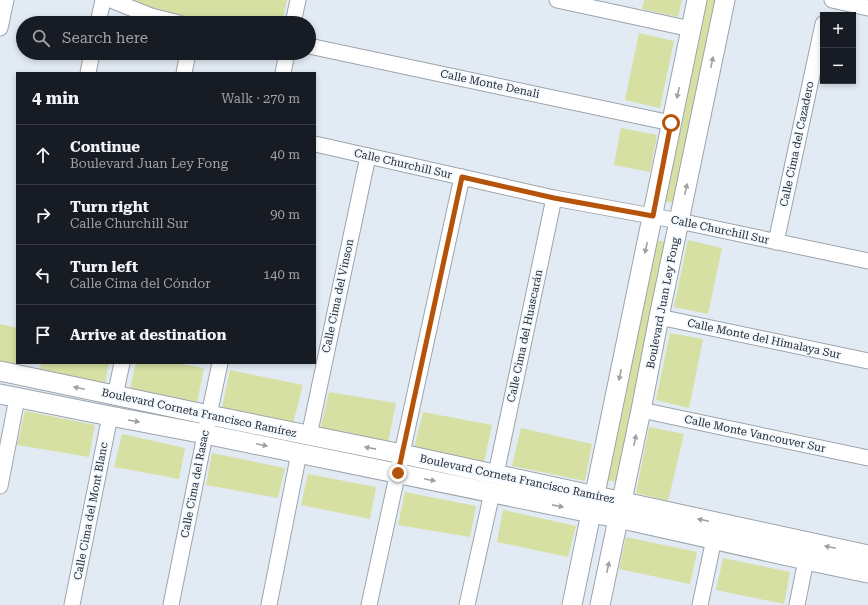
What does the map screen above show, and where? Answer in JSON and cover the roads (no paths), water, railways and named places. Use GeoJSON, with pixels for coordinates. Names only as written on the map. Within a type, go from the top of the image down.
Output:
{"type":"FeatureCollection","features":[{"type":"Feature","properties":{"kind":"street"},"geometry":{"type":"LineString","coordinates":[[0,28],[6,0]]}},
{"type":"Feature","properties":{"kind":"street"},"geometry":{"type":"LineString","coordinates":[[100,16],[103,0]]}},
{"type":"Feature","properties":{"kind":"street"},"geometry":{"type":"LineString","coordinates":[[111,0],[151,16]]}},
{"type":"Feature","properties":{"kind":"street"},"geometry":{"type":"LineString","coordinates":[[295,16],[298,0]]}},
{"type":"Feature","properties":{"kind":"street"},"geometry":{"type":"LineString","coordinates":[[557,0],[691,29]]}},
{"type":"Feature","properties":{"kind":"street"},"geometry":{"type":"LineString","coordinates":[[572,605],[697,0]]}},
{"type":"Feature","properties":{"kind":"street","name":"Boulevard Juan Ley Fong"},"geometry":{"type":"LineString","coordinates":[[600,605],[725,0]]}},
{"type":"Feature","properties":{"kind":"street"},"geometry":{"type":"LineString","coordinates":[[826,12],[828,0]]}},
{"type":"Feature","properties":{"kind":"street"},"geometry":{"type":"LineString","coordinates":[[832,0],[868,8]]}},
{"type":"Feature","properties":{"kind":"street","name":"Calle Cima del Cazadero"},"geometry":{"type":"LineString","coordinates":[[776,242],[820,38]]}},
{"type":"Feature","properties":{"kind":"street","name":"Calle Monte Denali"},"geometry":{"type":"LineString","coordinates":[[316,47],[671,123]]}},
{"type":"Feature","properties":{"kind":"street"},"geometry":{"type":"LineString","coordinates":[[88,72],[91,60]]}},
{"type":"Feature","properties":{"kind":"street"},"geometry":{"type":"LineString","coordinates":[[184,72],[187,60]]}},
{"type":"Feature","properties":{"kind":"street"},"geometry":{"type":"LineString","coordinates":[[283,72],[286,60]]}},
{"type":"Feature","properties":{"kind":"street","name":"Calle Churchill Sur"},"geometry":{"type":"LineString","coordinates":[[316,144],[554,198],[679,221],[868,261]]}},
{"type":"Feature","properties":{"kind":"street","name":"Calle Cima del Vinson"},"geometry":{"type":"LineString","coordinates":[[309,436],[368,156]]}},
{"type":"Feature","properties":{"kind":"street"},"geometry":{"type":"LineString","coordinates":[[369,605],[462,177]]}},
{"type":"Feature","properties":{"kind":"street","name":"Calle Cima del Huascarán"},"geometry":{"type":"LineString","coordinates":[[496,474],[554,198]]}},
{"type":"Feature","properties":{"kind":"street","name":"Calle Monte del Himalaya Sur"},"geometry":{"type":"LineString","coordinates":[[659,317],[868,361]]}},
{"type":"Feature","properties":{"kind":"street"},"geometry":{"type":"LineString","coordinates":[[115,396],[122,364]]}},
{"type":"Feature","properties":{"kind":"street","name":"Calle Cima del Rasac"},"geometry":{"type":"LineString","coordinates":[[171,605],[220,364]]}},
{"type":"Feature","properties":{"kind":"street","name":"Boulevard Corneta Francisco Ramírez"},"geometry":{"type":"LineString","coordinates":[[0,371],[25,370],[115,396],[496,474],[593,505]]}},
{"type":"Feature","properties":{"kind":"street"},"geometry":{"type":"LineString","coordinates":[[0,486],[9,396]]}},
{"type":"Feature","properties":{"kind":"street","name":"Boulevard Corneta Francisco Ramírez"},"geometry":{"type":"LineString","coordinates":[[9,396],[205,434],[492,493],[593,505],[868,555]]}},
{"type":"Feature","properties":{"kind":"street","name":"Calle Monte Vancouver Sur"},"geometry":{"type":"LineString","coordinates":[[641,410],[868,458]]}},
{"type":"Feature","properties":{"kind":"street","name":"Calle Cima del Mont Blanc"},"geometry":{"type":"LineString","coordinates":[[72,605],[110,416]]}},
{"type":"Feature","properties":{"kind":"street"},"geometry":{"type":"LineString","coordinates":[[268,605],[299,453]]}},
{"type":"Feature","properties":{"kind":"street"},"geometry":{"type":"LineString","coordinates":[[467,605],[492,493]]}},
{"type":"Feature","properties":{"kind":"street","name":"Boulevard Corneta Francisco Ramírez"},"geometry":{"type":"LineString","coordinates":[[620,510],[714,539],[868,573]]}},
{"type":"Feature","properties":{"kind":"street"},"geometry":{"type":"LineString","coordinates":[[700,605],[714,539]]}},
{"type":"Feature","properties":{"kind":"street"},"geometry":{"type":"LineString","coordinates":[[796,605],[806,560]]}}]}
